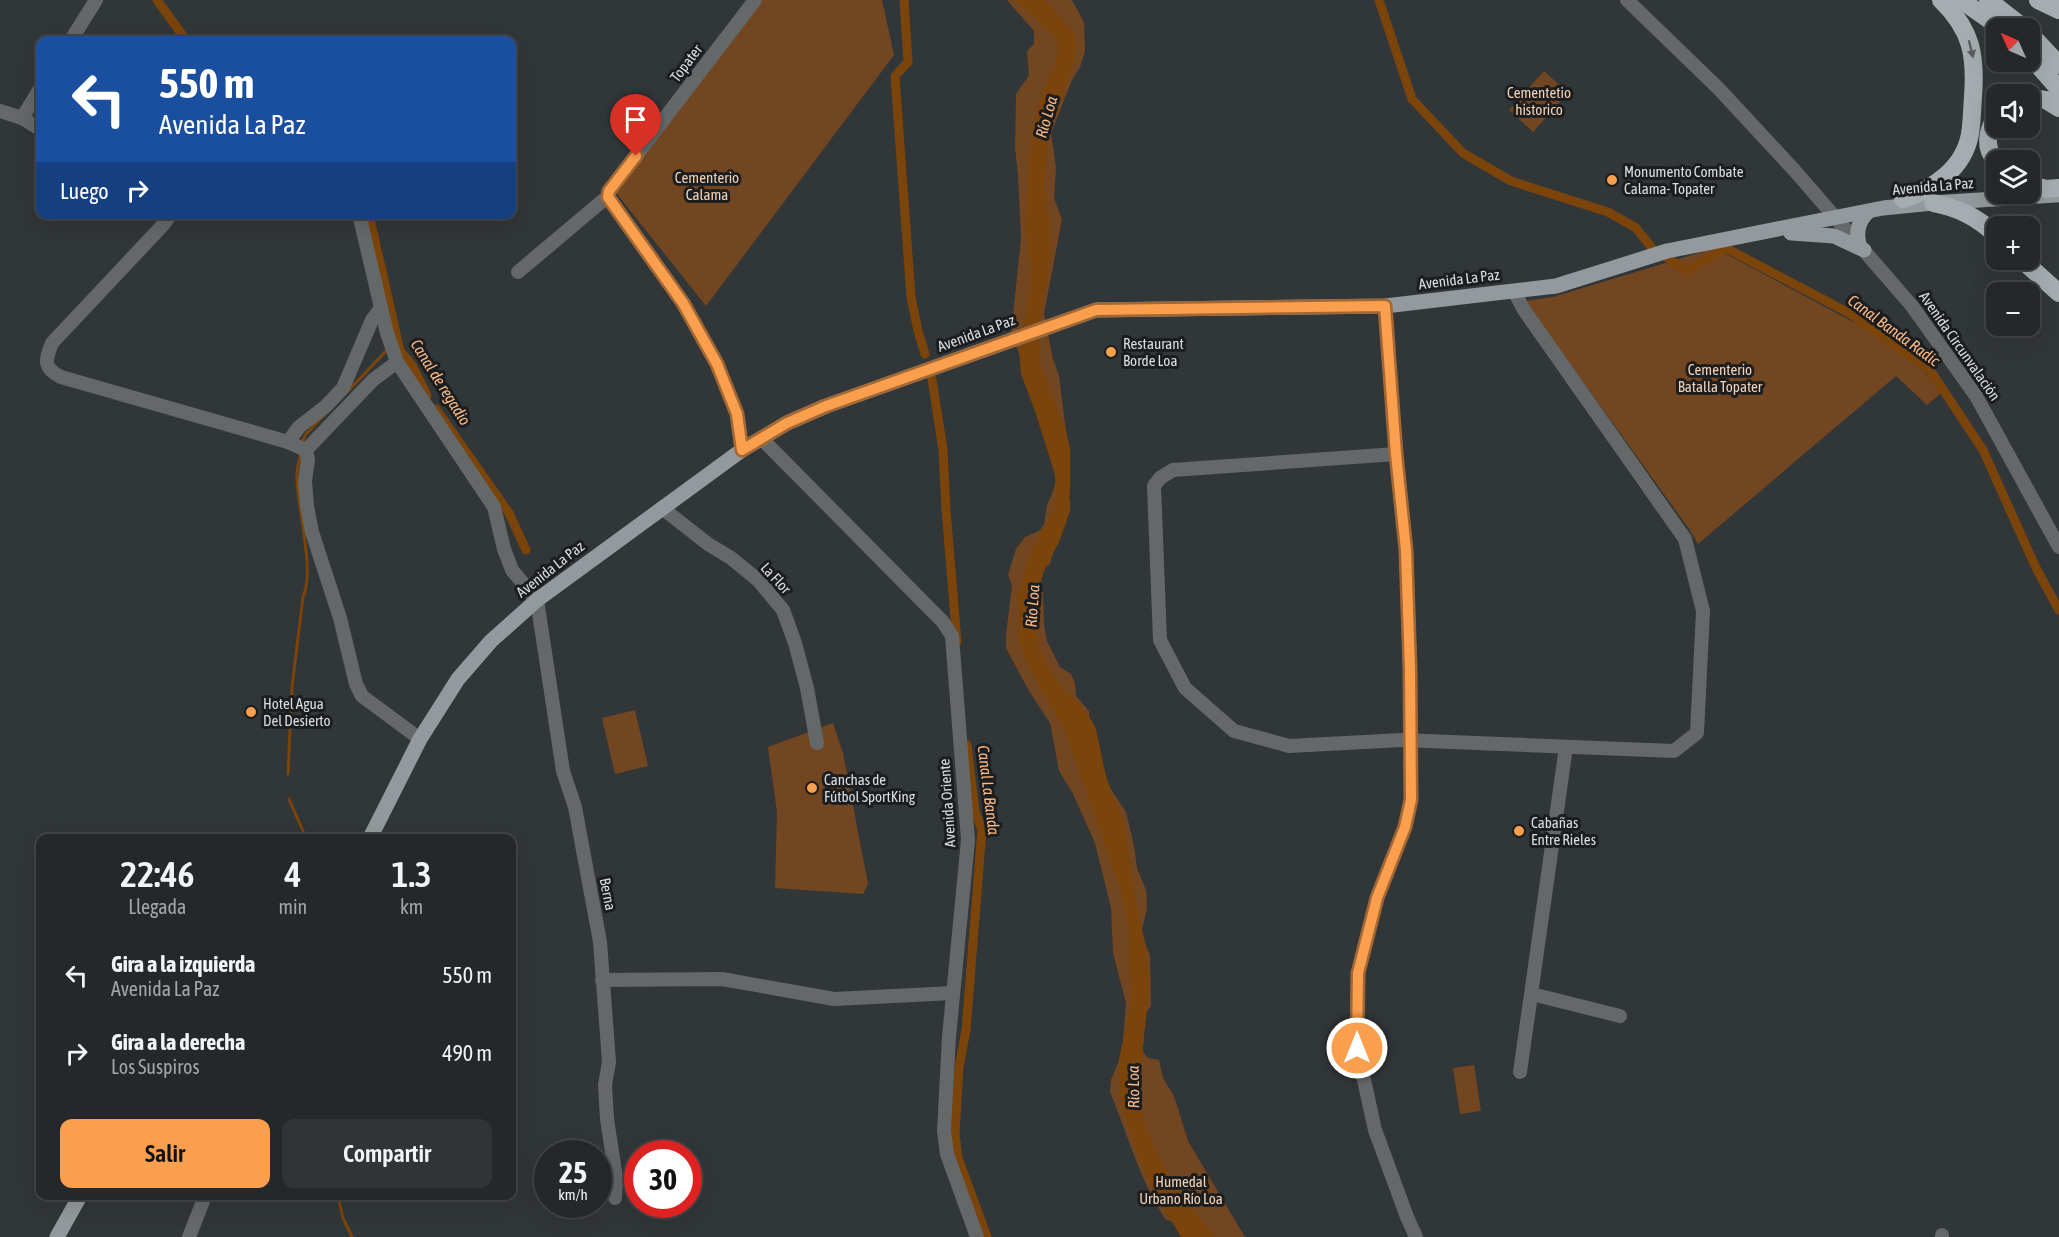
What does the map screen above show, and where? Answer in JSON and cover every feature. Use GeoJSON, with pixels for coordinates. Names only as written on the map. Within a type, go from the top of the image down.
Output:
{"type":"FeatureCollection","features":[{"type":"Feature","properties":{"kind":"highway"},"geometry":{"type":"LineString","coordinates":[[1903,199],[1924,191],[1949,173],[1961,158],[1970,134],[1973,54],[1962,25],[1941,0]]}},
{"type":"Feature","properties":{"kind":"highway"},"geometry":{"type":"LineString","coordinates":[[1961,0],[1987,18]]}},
{"type":"Feature","properties":{"kind":"highway"},"geometry":{"type":"LineString","coordinates":[[1988,0],[2011,18]]}},
{"type":"Feature","properties":{"kind":"highway"},"geometry":{"type":"LineString","coordinates":[[2038,0],[2059,10]]}},
{"type":"Feature","properties":{"kind":"highway"},"geometry":{"type":"LineString","coordinates":[[2040,45],[2059,65]]}},
{"type":"Feature","properties":{"kind":"highway"},"geometry":{"type":"LineString","coordinates":[[2040,67],[2059,89]]}},
{"type":"Feature","properties":{"kind":"highway"},"geometry":{"type":"LineString","coordinates":[[2040,99],[2046,100],[2059,108]]}},
{"type":"Feature","properties":{"kind":"highway"},"geometry":{"type":"LineString","coordinates":[[1933,202],[1971,214],[1986,227]]}},
{"type":"Feature","properties":{"kind":"highway"},"geometry":{"type":"LineString","coordinates":[[2034,270],[2059,292]]}},
{"type":"Feature","properties":{"kind":"main road","name":"Avenida La Paz"},"geometry":{"type":"LineString","coordinates":[[1834,215],[2045,189]]}},
{"type":"Feature","properties":{"kind":"main road","name":"Avenida La Paz"},"geometry":{"type":"LineString","coordinates":[[372,834],[420,739],[458,679],[491,642],[537,600],[742,450],[787,423],[826,406],[1096,310],[1385,306],[1556,286],[1667,251],[1903,199],[1986,193]]}},
{"type":"Feature","properties":{"kind":"main road"},"geometry":{"type":"LineString","coordinates":[[1862,247],[1858,234],[1859,225],[1868,212]]}},
{"type":"Feature","properties":{"kind":"main road"},"geometry":{"type":"LineString","coordinates":[[1770,230],[1828,235],[1862,247]]}},
{"type":"Feature","properties":{"kind":"main road"},"geometry":{"type":"LineString","coordinates":[[57,1237],[78,1200]]}},
{"type":"Feature","properties":{"kind":"street"},"geometry":{"type":"LineString","coordinates":[[74,36],[96,0]]}},
{"type":"Feature","properties":{"kind":"street","name":"Topater"},"geometry":{"type":"LineString","coordinates":[[518,272],[608,197],[609,191],[755,0]]}},
{"type":"Feature","properties":{"kind":"street","name":"Avenida Circunvalación"},"geometry":{"type":"LineString","coordinates":[[1627,0],[1719,89],[1796,171],[1935,336],[1976,396],[2059,548]]}},
{"type":"Feature","properties":{"kind":"street"},"geometry":{"type":"LineString","coordinates":[[22,118],[36,95]]}},
{"type":"Feature","properties":{"kind":"street"},"geometry":{"type":"LineString","coordinates":[[0,111],[22,118],[36,127]]}},
{"type":"Feature","properties":{"kind":"street"},"geometry":{"type":"LineString","coordinates":[[608,197],[683,303],[717,364],[737,414],[742,450]]}},
{"type":"Feature","properties":{"kind":"street"},"geometry":{"type":"LineString","coordinates":[[167,219],[52,343],[47,358],[51,372],[61,377],[288,442],[306,450]]}},
{"type":"Feature","properties":{"kind":"street"},"geometry":{"type":"LineString","coordinates":[[360,219],[387,333],[397,362],[494,507],[504,549],[512,570],[537,600]]}},
{"type":"Feature","properties":{"kind":"street"},"geometry":{"type":"LineString","coordinates":[[1396,454],[1173,470],[1166,473],[1154,486],[1160,640],[1185,688],[1234,731],[1289,746],[1411,741],[1674,751],[1697,733],[1703,611],[1684,539],[1524,310],[1514,291]]}},
{"type":"Feature","properties":{"kind":"street"},"geometry":{"type":"LineString","coordinates":[[1385,306],[1406,550],[1411,800],[1405,827],[1377,898],[1358,973],[1357,1048],[1375,1130],[1416,1237]]}},
{"type":"Feature","properties":{"kind":"street"},"geometry":{"type":"LineString","coordinates":[[288,442],[299,427],[326,406],[343,388],[372,321],[381,308]]}},
{"type":"Feature","properties":{"kind":"street"},"geometry":{"type":"LineString","coordinates":[[306,450],[373,380],[397,362]]}},
{"type":"Feature","properties":{"kind":"street","name":"Avenida Oriente"},"geometry":{"type":"LineString","coordinates":[[761,438],[943,622],[952,636],[968,840],[953,993],[944,1131],[947,1154],[977,1237]]}},
{"type":"Feature","properties":{"kind":"street"},"geometry":{"type":"LineString","coordinates":[[306,450],[308,459],[305,481],[306,498],[312,532],[340,618],[356,684],[363,696],[420,739]]}},
{"type":"Feature","properties":{"kind":"street","name":"La Flor"},"geometry":{"type":"LineString","coordinates":[[662,508],[758,580],[783,610],[807,688],[817,743]]}},
{"type":"Feature","properties":{"kind":"street","name":"Berna"},"geometry":{"type":"LineString","coordinates":[[537,600],[563,771],[575,807],[600,942],[609,1062],[605,1085],[607,1119],[616,1178],[615,1198]]}},
{"type":"Feature","properties":{"kind":"street"},"geometry":{"type":"LineString","coordinates":[[1520,1072],[1566,747]]}},
{"type":"Feature","properties":{"kind":"street"},"geometry":{"type":"LineString","coordinates":[[602,980],[722,980],[834,999],[953,993]]}},
{"type":"Feature","properties":{"kind":"street"},"geometry":{"type":"LineString","coordinates":[[1532,994],[1620,1016]]}},
{"type":"Feature","properties":{"kind":"street"},"geometry":{"type":"LineString","coordinates":[[189,1237],[203,1200]]}},
{"type":"Feature","properties":{"kind":"green space","name":"Cementerio Calama"},"geometry":{"type":"Polygon","coordinates":[[[761,0],[882,0],[894,55],[706,306],[613,189],[761,0]]]}},
{"type":"Feature","properties":{"kind":"green space","name":"Humedal Urbano Río Loa"},"geometry":{"type":"Polygon","coordinates":[[[1007,0],[1072,0],[1084,22],[1085,51],[1051,133],[1056,167],[1054,198],[1062,220],[1044,313],[1053,359],[1059,376],[1069,454],[1066,491],[1070,501],[1070,512],[1047,550],[1052,557],[1050,564],[1041,570],[1038,585],[1043,593],[1047,641],[1060,667],[1071,674],[1075,683],[1076,696],[1089,711],[1090,725],[1110,788],[1126,812],[1137,868],[1146,890],[1147,908],[1141,934],[1150,955],[1151,1006],[1144,1015],[1143,1052],[1148,1058],[1159,1060],[1163,1078],[1174,1096],[1188,1141],[1245,1237],[1189,1237],[1176,1222],[1166,1220],[1135,1158],[1110,1092],[1111,1080],[1122,1053],[1126,1003],[1113,953],[1111,908],[1095,843],[1072,792],[1059,771],[1050,723],[1029,691],[1006,648],[1012,586],[1008,575],[1016,549],[1025,537],[1039,531],[1044,525],[1047,505],[1061,464],[1011,333],[1021,239],[1015,148],[1016,94],[1029,75],[1027,51],[1034,44],[1034,31],[1007,0]]]}},
{"type":"Feature","properties":{"kind":"green space","name":"Cementetio historico"},"geometry":{"type":"Polygon","coordinates":[[[1544,71],[1568,93],[1533,132],[1509,110],[1544,71]]]}},
{"type":"Feature","properties":{"kind":"green space","name":"Cementerio Batalla Topater"},"geometry":{"type":"Polygon","coordinates":[[[1715,248],[1898,346],[1944,391],[1927,405],[1896,376],[1698,544],[1525,301],[1553,297],[1715,248]]]}},
{"type":"Feature","properties":{"kind":"green space"},"geometry":{"type":"Polygon","coordinates":[[[635,710],[648,766],[615,774],[602,718],[635,710]]]}},
{"type":"Feature","properties":{"kind":"green space","name":"Canchas de Fútbol SportKing"},"geometry":{"type":"Polygon","coordinates":[[[833,723],[843,753],[868,884],[863,894],[775,888],[777,812],[768,747],[833,723]]]}},
{"type":"Feature","properties":{"kind":"green space"},"geometry":{"type":"Polygon","coordinates":[[[1474,1065],[1481,1111],[1460,1114],[1453,1068],[1474,1065]]]}},
{"type":"Feature","properties":{"kind":"water","name":"Río Loa"},"geometry":{"type":"Polygon","coordinates":[[[1015,0],[1045,0],[1074,33],[1076,44],[1075,59],[1048,137],[1044,190],[1050,221],[1051,255],[1040,320],[1040,364],[1066,431],[1070,449],[1070,487],[1068,517],[1059,542],[1043,573],[1037,598],[1038,645],[1047,665],[1064,691],[1073,697],[1096,729],[1106,777],[1123,822],[1138,915],[1146,946],[1149,990],[1140,1074],[1140,1106],[1147,1131],[1180,1195],[1215,1237],[1181,1237],[1153,1190],[1140,1160],[1121,1103],[1119,1059],[1131,1004],[1129,926],[1120,888],[1066,733],[1027,663],[1019,641],[1018,595],[1031,550],[1052,514],[1056,499],[1055,475],[1021,374],[1019,350],[1031,274],[1026,230],[1029,156],[1033,127],[1041,97],[1057,58],[1058,48],[1056,39],[1049,31],[1015,0]]]}},
{"type":"Feature","properties":{"kind":"waterway","name":"Canal de regadio"},"geometry":{"type":"LineString","coordinates":[[157,0],[183,36]]}},
{"type":"Feature","properties":{"kind":"waterway"},"geometry":{"type":"LineString","coordinates":[[904,0],[908,62],[895,76],[911,297],[925,354]]}},
{"type":"Feature","properties":{"kind":"waterway","name":"Canal Banda Radic"},"geometry":{"type":"LineString","coordinates":[[1379,0],[1412,99],[1463,153],[1511,181],[1608,212],[1636,228],[1652,248]]}},
{"type":"Feature","properties":{"kind":"waterway","name":"Canal de regadio"},"geometry":{"type":"LineString","coordinates":[[370,219],[400,351],[412,365],[427,395]]}},
{"type":"Feature","properties":{"kind":"waterway","name":"Canal Banda Radic"},"geometry":{"type":"LineString","coordinates":[[1668,258],[1686,271],[1726,248],[1849,313],[1930,370],[1983,450],[2036,568],[2059,610]]}},
{"type":"Feature","properties":{"kind":"waterway"},"geometry":{"type":"LineString","coordinates":[[348,391],[388,349]]}},
{"type":"Feature","properties":{"kind":"waterway","name":"Canal La Banda"},"geometry":{"type":"LineString","coordinates":[[932,379],[943,450],[957,642]]}},
{"type":"Feature","properties":{"kind":"waterway","name":"Canal de regadio"},"geometry":{"type":"LineString","coordinates":[[436,409],[509,513],[526,550]]}},
{"type":"Feature","properties":{"kind":"waterway"},"geometry":{"type":"LineString","coordinates":[[302,442],[306,434],[324,415]]}},
{"type":"Feature","properties":{"kind":"waterway"},"geometry":{"type":"LineString","coordinates":[[288,774],[292,687],[307,572],[297,477],[301,452]]}},
{"type":"Feature","properties":{"kind":"waterway","name":"Canal La Banda"},"geometry":{"type":"LineString","coordinates":[[967,745],[975,811],[982,830],[966,1030],[959,1067],[955,1134],[958,1158],[987,1237]]}},
{"type":"Feature","properties":{"kind":"waterway"},"geometry":{"type":"LineString","coordinates":[[289,799],[304,834]]}},
{"type":"Feature","properties":{"kind":"waterway"},"geometry":{"type":"LineString","coordinates":[[339,1200],[343,1218],[352,1237]]}},
{"type":"Feature","properties":{"kind":"place","name":"Monumento Combate Calama- Topater"},"geometry":{"type":"Point","coordinates":[1612,180]}},
{"type":"Feature","properties":{"kind":"place","name":"Restaurant Borde Loa"},"geometry":{"type":"Point","coordinates":[1111,352]}},
{"type":"Feature","properties":{"kind":"place","name":"Hotel Agua Del Desierto"},"geometry":{"type":"Point","coordinates":[251,712]}},
{"type":"Feature","properties":{"kind":"place","name":"Canchas de Fútbol SportKing"},"geometry":{"type":"Point","coordinates":[812,788]}},
{"type":"Feature","properties":{"kind":"place","name":"Cabañas Entre Rieles"},"geometry":{"type":"Point","coordinates":[1519,831]}},
{"type":"Feature","properties":{"kind":"route"},"geometry":{"type":"LineString","coordinates":[[636,156],[609,191],[608,197],[683,303],[717,364],[737,414],[742,450],[787,423],[826,406],[1096,310],[1385,306],[1406,550],[1411,800],[1405,827],[1377,898],[1358,973],[1357,1048]]}}]}
